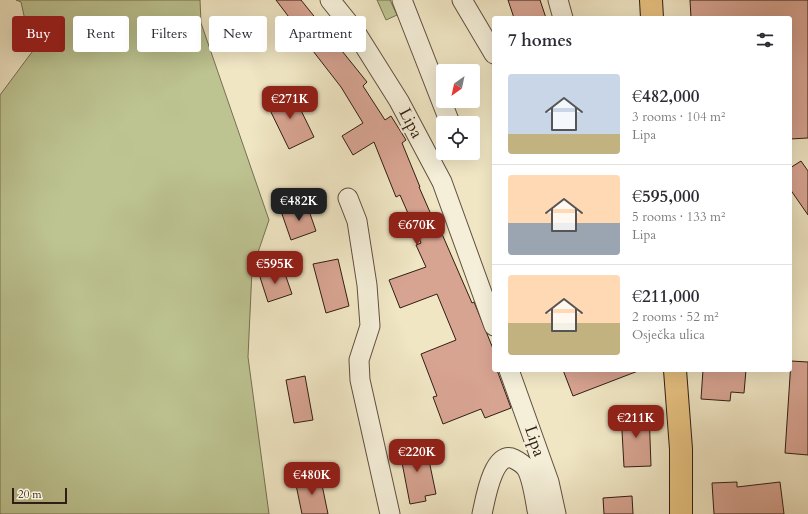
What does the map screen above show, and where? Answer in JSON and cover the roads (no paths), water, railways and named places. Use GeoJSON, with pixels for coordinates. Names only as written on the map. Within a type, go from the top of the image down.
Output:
{"type":"FeatureCollection","features":[{"type":"Feature","properties":{"kind":"main road"},"geometry":{"type":"LineString","coordinates":[[651,0],[652,16]]}},
{"type":"Feature","properties":{"kind":"main road"},"geometry":{"type":"LineString","coordinates":[[674,372],[681,449],[681,514]]}},
{"type":"Feature","properties":{"kind":"street","name":"Lipa"},"geometry":{"type":"LineString","coordinates":[[330,0],[355,31],[399,101],[442,182],[492,320]]}},
{"type":"Feature","properties":{"kind":"street"},"geometry":{"type":"LineString","coordinates":[[402,0],[447,116]]}},
{"type":"Feature","properties":{"kind":"street"},"geometry":{"type":"LineString","coordinates":[[462,0],[492,51]]}},
{"type":"Feature","properties":{"kind":"street"},"geometry":{"type":"LineString","coordinates":[[558,0],[562,16]]}},
{"type":"Feature","properties":{"kind":"street"},"geometry":{"type":"LineString","coordinates":[[348,198],[357,221],[367,292],[370,326],[359,360],[360,380],[390,514]]}},
{"type":"Feature","properties":{"kind":"street","name":"Lipa"},"geometry":{"type":"LineString","coordinates":[[511,372],[549,482],[556,514]]}},
{"type":"Feature","properties":{"kind":"street","name":"Lipa"},"geometry":{"type":"LineString","coordinates":[[482,514],[496,466],[503,459],[511,457],[519,461],[526,469],[537,510],[540,514]]}}]}
